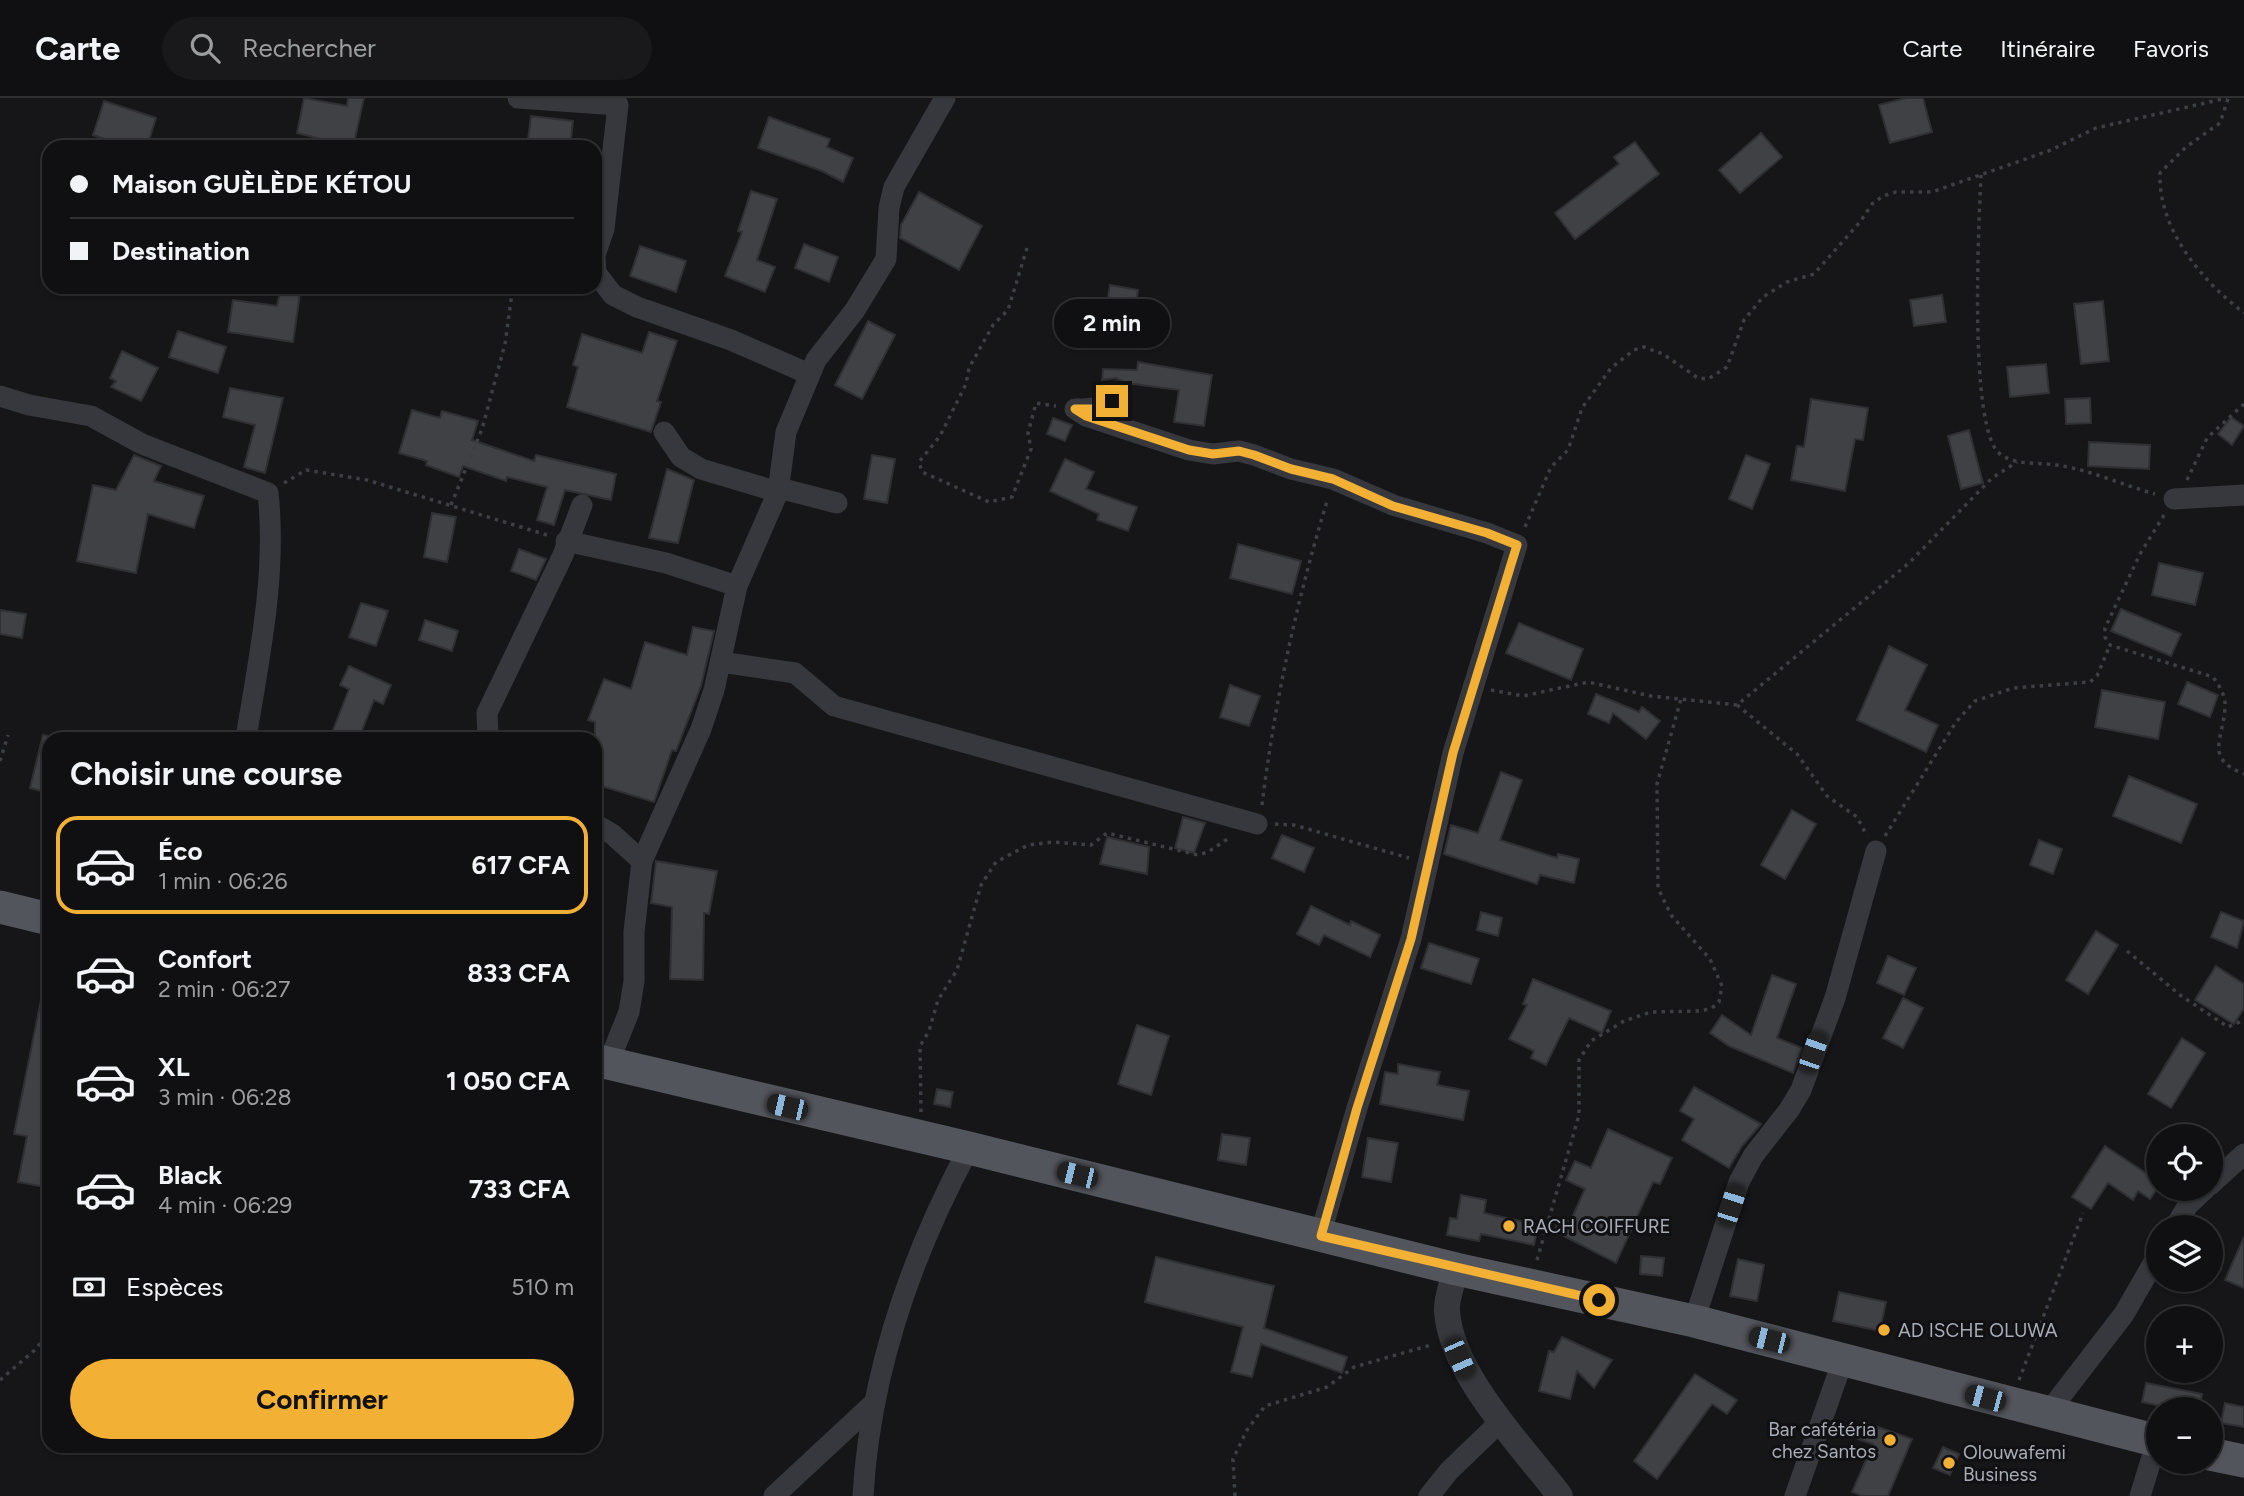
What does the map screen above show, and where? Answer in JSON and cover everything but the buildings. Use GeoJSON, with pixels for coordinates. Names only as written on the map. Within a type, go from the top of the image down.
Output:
{"type":"FeatureCollection","features":[{"type":"Feature","properties":{"kind":"main road"},"geometry":{"type":"LineString","coordinates":[[0,906],[42,917]]}},
{"type":"Feature","properties":{"kind":"main road"},"geometry":{"type":"LineString","coordinates":[[602,1062],[969,1148],[1456,1269],[1694,1321],[2009,1405],[2146,1438]]}},
{"type":"Feature","properties":{"kind":"main road"},"geometry":{"type":"LineString","coordinates":[[2223,1457],[2244,1461]]}},
{"type":"Feature","properties":{"kind":"street"},"geometry":{"type":"LineString","coordinates":[[518,98],[619,102],[602,235]]}},
{"type":"Feature","properties":{"kind":"street"},"geometry":{"type":"LineString","coordinates":[[602,1060],[629,1012],[642,861],[701,729],[721,662],[737,586],[779,490],[786,432],[809,374],[831,338],[855,310],[887,259],[889,208],[894,187],[945,98]]}},
{"type":"Feature","properties":{"kind":"street"},"geometry":{"type":"LineString","coordinates":[[602,281],[613,295],[637,307],[731,340],[809,374]]}},
{"type":"Feature","properties":{"kind":"street"},"geometry":{"type":"LineString","coordinates":[[1075,409],[1097,409],[1112,401],[1116,391]]}},
{"type":"Feature","properties":{"kind":"street"},"geometry":{"type":"LineString","coordinates":[[0,396],[29,405],[91,416],[142,444],[268,493],[271,537],[264,615],[247,732]]}},
{"type":"Feature","properties":{"kind":"street"},"geometry":{"type":"LineString","coordinates":[[1075,409],[1086,416],[1189,450],[1213,454],[1239,451],[1333,479],[1393,506],[1487,533],[1517,545],[1453,753],[1411,939],[1357,1108],[1321,1236]]}},
{"type":"Feature","properties":{"kind":"street"},"geometry":{"type":"LineString","coordinates":[[664,432],[681,457],[701,469],[837,503]]}},
{"type":"Feature","properties":{"kind":"street"},"geometry":{"type":"LineString","coordinates":[[2174,499],[2244,495]]}},
{"type":"Feature","properties":{"kind":"street"},"geometry":{"type":"LineString","coordinates":[[488,732],[487,713],[563,555],[566,541],[582,505]]}},
{"type":"Feature","properties":{"kind":"street"},"geometry":{"type":"LineString","coordinates":[[566,541],[666,563],[737,586]]}},
{"type":"Feature","properties":{"kind":"street"},"geometry":{"type":"LineString","coordinates":[[721,662],[795,673],[834,706],[1257,824]]}},
{"type":"Feature","properties":{"kind":"street"},"geometry":{"type":"LineString","coordinates":[[487,713],[499,732]]}},
{"type":"Feature","properties":{"kind":"street"},"geometry":{"type":"LineString","coordinates":[[602,828],[642,861]]}},
{"type":"Feature","properties":{"kind":"street"},"geometry":{"type":"LineString","coordinates":[[1694,1321],[1739,1182],[1763,1140],[1789,1110],[1801,1090],[1835,998],[1876,851]]}},
{"type":"Feature","properties":{"kind":"street"},"geometry":{"type":"LineString","coordinates":[[863,1496],[873,1405],[898,1311],[936,1210],[969,1148]]}},
{"type":"Feature","properties":{"kind":"street"},"geometry":{"type":"LineString","coordinates":[[2223,1173],[2244,1154]]}},
{"type":"Feature","properties":{"kind":"street"},"geometry":{"type":"LineString","coordinates":[[1456,1269],[1447,1308],[1451,1339],[1467,1376],[1560,1496]]}},
{"type":"Feature","properties":{"kind":"street"},"geometry":{"type":"LineString","coordinates":[[2047,1414],[2124,1314],[2146,1276]]}},
{"type":"Feature","properties":{"kind":"street"},"geometry":{"type":"LineString","coordinates":[[1795,1496],[1843,1360]]}},
{"type":"Feature","properties":{"kind":"street"},"geometry":{"type":"LineString","coordinates":[[774,1496],[873,1405]]}},
{"type":"Feature","properties":{"kind":"street"},"geometry":{"type":"LineString","coordinates":[[1429,1496],[1449,1471],[1502,1420]]}},
{"type":"Feature","properties":{"kind":"street"},"geometry":{"type":"LineString","coordinates":[[2140,1496],[2147,1474]]}},
{"type":"Feature","properties":{"kind":"path"},"geometry":{"type":"LineString","coordinates":[[1517,545],[1551,467],[1568,450],[1582,408],[1611,368],[1634,350],[1644,347],[1663,354],[1681,369],[1708,379],[1727,367],[1744,320],[1763,297],[1787,282],[1814,274],[1860,222],[1871,204],[1896,192],[1932,192],[2051,150],[2096,128],[2227,98],[2220,124],[2186,147],[2160,173],[2159,195],[2182,249],[2231,304],[2244,313]]}},
{"type":"Feature","properties":{"kind":"path"},"geometry":{"type":"LineString","coordinates":[[1981,175],[1977,290],[1986,428],[1991,445],[2001,455],[2017,462],[2059,465],[2174,499]]}},
{"type":"Feature","properties":{"kind":"path"},"geometry":{"type":"LineString","coordinates":[[1027,248],[1008,310],[993,326],[969,368],[966,384],[940,436],[919,462],[922,472],[989,502],[1012,497],[1031,449],[1028,433],[1036,403],[1047,402],[1075,409]]}},
{"type":"Feature","properties":{"kind":"path"},"geometry":{"type":"LineString","coordinates":[[451,505],[482,429],[505,344],[512,294]]}},
{"type":"Feature","properties":{"kind":"path"},"geometry":{"type":"LineString","coordinates":[[2244,404],[2207,439],[2188,479],[2140,554],[2105,628],[2105,637],[2110,645],[2213,677],[2223,691],[2225,708],[2218,740],[2219,755],[2228,768],[2244,774]]}},
{"type":"Feature","properties":{"kind":"path"},"geometry":{"type":"LineString","coordinates":[[1737,705],[1909,563],[1992,478],[2017,462]]}},
{"type":"Feature","properties":{"kind":"path"},"geometry":{"type":"LineString","coordinates":[[268,493],[306,470],[367,480],[566,541]]}},
{"type":"Feature","properties":{"kind":"path"},"geometry":{"type":"LineString","coordinates":[[1257,824],[1274,712],[1297,607],[1333,479]]}},
{"type":"Feature","properties":{"kind":"path"},"geometry":{"type":"LineString","coordinates":[[1475,687],[1523,696],[1588,682],[1651,696],[1737,705],[1797,754],[1827,796],[1857,817],[1876,851],[1956,722],[1975,701],[2014,688],[2090,682],[2097,676],[2110,645]]}},
{"type":"Feature","properties":{"kind":"path"},"geometry":{"type":"LineString","coordinates":[[1528,1285],[1579,1115],[1579,1060],[1591,1041],[1633,1018],[1651,1012],[1701,1011],[1719,1002],[1722,986],[1710,959],[1671,915],[1658,888],[1657,783],[1681,699]]}},
{"type":"Feature","properties":{"kind":"path"},"geometry":{"type":"LineString","coordinates":[[0,761],[8,735]]}},
{"type":"Feature","properties":{"kind":"path"},"geometry":{"type":"LineString","coordinates":[[914,1137],[923,1105],[919,1046],[929,1031],[938,1000],[957,970],[981,886],[996,862],[1028,845],[1053,842],[1091,845],[1107,833],[1198,855],[1208,852],[1245,827],[1257,824],[1294,825],[1428,863]]}},
{"type":"Feature","properties":{"kind":"path"},"geometry":{"type":"LineString","coordinates":[[2127,951],[2180,995],[2228,1027],[2244,1020]]}},
{"type":"Feature","properties":{"kind":"path"},"geometry":{"type":"LineString","coordinates":[[2009,1405],[2083,1213]]}},
{"type":"Feature","properties":{"kind":"path"},"geometry":{"type":"LineString","coordinates":[[1236,1496],[1233,1459],[1247,1430],[1265,1406],[1327,1387],[1354,1367],[1451,1339]]}},
{"type":"Feature","properties":{"kind":"path"},"geometry":{"type":"LineString","coordinates":[[0,1380],[42,1341]]}},
{"type":"Feature","properties":{"kind":"place","name":"RACH COIFFURE"},"geometry":{"type":"Point","coordinates":[1509,1226]}},
{"type":"Feature","properties":{"kind":"place","name":"AD ISCHE OLUWA"},"geometry":{"type":"Point","coordinates":[1884,1330]}},
{"type":"Feature","properties":{"kind":"place","name":"Bar cafétéria chez Santos"},"geometry":{"type":"Point","coordinates":[1890,1440]}},
{"type":"Feature","properties":{"kind":"place","name":"Olouwafemi Business"},"geometry":{"type":"Point","coordinates":[1949,1463]}},
{"type":"Feature","properties":{"kind":"route"},"geometry":{"type":"LineString","coordinates":[[1112,401],[1097,409],[1075,409],[1086,416],[1120,425],[1189,450],[1213,454],[1239,451],[1291,469],[1333,479],[1393,506],[1487,533],[1517,545],[1453,753],[1411,939],[1357,1108],[1321,1236],[1599,1300]]}}]}
